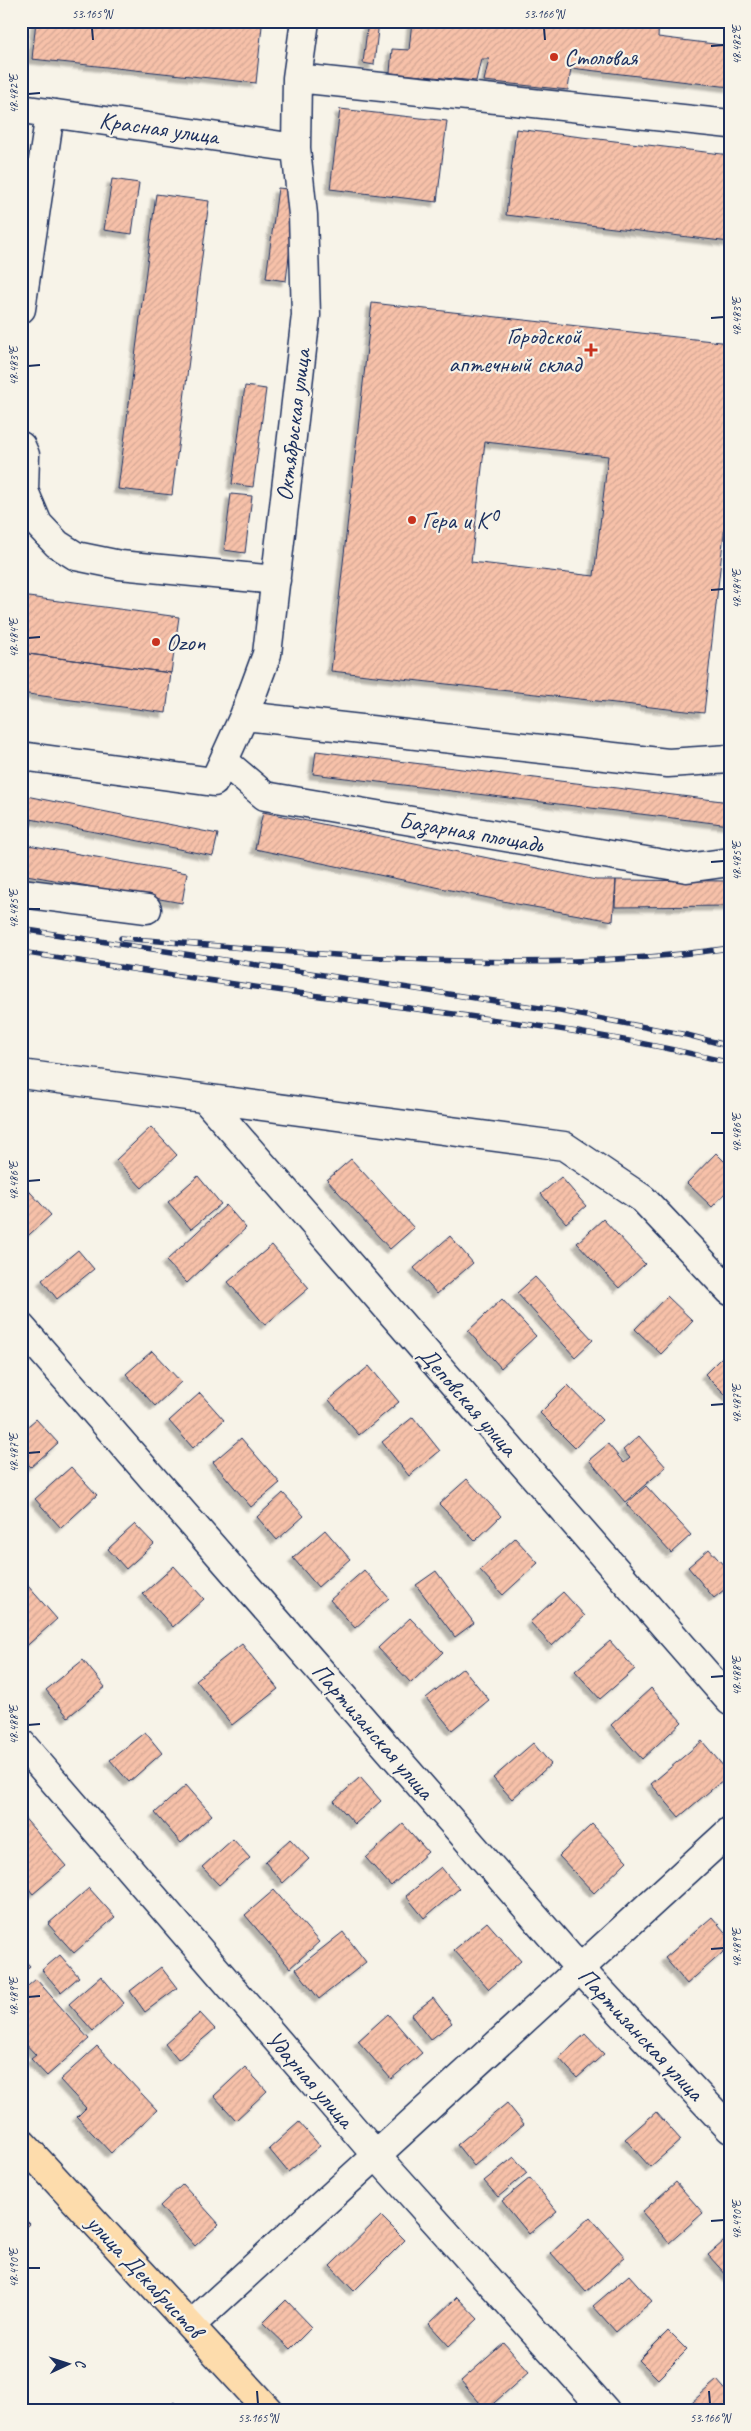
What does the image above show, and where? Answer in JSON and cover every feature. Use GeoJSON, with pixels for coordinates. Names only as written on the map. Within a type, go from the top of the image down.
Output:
{"type":"FeatureCollection","features":[{"type":"Feature","properties":{"kind":"main road","name":"улица Декабристов"},"geometry":{"type":"LineString","coordinates":[[21,2142],[268,2410]]}},
{"type":"Feature","properties":{"kind":"street","name":"Октябрьская улица"},"geometry":{"type":"LineString","coordinates":[[21,756],[214,782],[225,762],[244,716],[267,654],[306,315],[303,215],[296,148],[297,78],[305,21]]}},
{"type":"Feature","properties":{"kind":"street"},"geometry":{"type":"LineString","coordinates":[[297,78],[730,124]]}},
{"type":"Feature","properties":{"kind":"street","name":"Красная улица"},"geometry":{"type":"LineString","coordinates":[[21,109],[296,148]]}},
{"type":"Feature","properties":{"kind":"street"},"geometry":{"type":"LineString","coordinates":[[21,310],[50,113]]}},
{"type":"Feature","properties":{"kind":"street"},"geometry":{"type":"LineString","coordinates":[[21,446],[26,455],[23,491],[38,524],[56,544],[76,556],[120,564],[276,580]]}},
{"type":"Feature","properties":{"kind":"street"},"geometry":{"type":"LineString","coordinates":[[244,716],[668,763],[730,759]]}},
{"type":"Feature","properties":{"kind":"street","name":"Базарная площадь"},"geometry":{"type":"LineString","coordinates":[[225,762],[265,796],[687,868],[730,862]]}},
{"type":"Feature","properties":{"kind":"street"},"geometry":{"type":"LineString","coordinates":[[21,893],[147,909]]}},
{"type":"Feature","properties":{"kind":"street"},"geometry":{"type":"LineString","coordinates":[[21,1074],[564,1146],[643,1199],[730,1292]]}},
{"type":"Feature","properties":{"kind":"street","name":"Деповская улица"},"geometry":{"type":"LineString","coordinates":[[206,1100],[730,1701]]}},
{"type":"Feature","properties":{"kind":"street","name":"Партизанская улица"},"geometry":{"type":"LineString","coordinates":[[21,1328],[580,1969],[730,2129]]}},
{"type":"Feature","properties":{"kind":"street","name":"Ударная улица"},"geometry":{"type":"LineString","coordinates":[[21,1743],[376,2155],[605,2410]]}},
{"type":"Feature","properties":{"kind":"street"},"geometry":{"type":"LineString","coordinates":[[191,2325],[730,1831]]}},
{"type":"Feature","properties":{"kind":"building"},"geometry":{"type":"Polygon","coordinates":[[[36,21],[215,21],[262,26],[256,83],[32,59],[36,21]]]}},
{"type":"Feature","properties":{"kind":"building"},"geometry":{"type":"Polygon","coordinates":[[[368,21],[379,21],[374,65],[363,63],[368,21]]]}},
{"type":"Feature","properties":{"kind":"building"},"geometry":{"type":"Polygon","coordinates":[[[412,21],[562,21],[580,24],[580,21],[659,21],[658,37],[730,46],[730,87],[571,68],[568,90],[484,81],[489,59],[481,59],[476,81],[390,73],[392,49],[409,50],[412,21]]]}},
{"type":"Feature","properties":{"kind":"building"},"geometry":{"type":"Polygon","coordinates":[[[340,109],[447,121],[437,202],[330,189],[340,109]]]}},
{"type":"Feature","properties":{"kind":"building"},"geometry":{"type":"Polygon","coordinates":[[[516,129],[730,155],[730,242],[506,215],[516,129]]]}},
{"type":"Feature","properties":{"kind":"building"},"geometry":{"type":"Polygon","coordinates":[[[112,179],[139,183],[132,234],[104,230],[112,179]]]}},
{"type":"Feature","properties":{"kind":"building"},"geometry":{"type":"Polygon","coordinates":[[[278,188],[297,190],[286,281],[266,278],[278,188]]]}},
{"type":"Feature","properties":{"kind":"building"},"geometry":{"type":"Polygon","coordinates":[[[156,194],[209,201],[172,495],[118,489],[156,194]]]}},
{"type":"Feature","properties":{"kind":"building","name":"Гера и К⁰"},"geometry":{"type":"Polygon","coordinates":[[[372,303],[730,343],[730,479],[704,713],[331,671],[372,303]],[[485,442],[471,562],[594,576],[608,456],[485,442]]]}},
{"type":"Feature","properties":{"kind":"building"},"geometry":{"type":"Polygon","coordinates":[[[245,386],[266,389],[253,487],[232,484],[245,386]]]}},
{"type":"Feature","properties":{"kind":"building"},"geometry":{"type":"Polygon","coordinates":[[[231,494],[252,496],[245,553],[224,550],[231,494]]]}},
{"type":"Feature","properties":{"kind":"building"},"geometry":{"type":"Polygon","coordinates":[[[21,596],[179,617],[171,673],[21,653],[21,596]]]}},
{"type":"Feature","properties":{"kind":"building"},"geometry":{"type":"Polygon","coordinates":[[[21,653],[171,673],[166,713],[21,693],[21,653]]]}},
{"type":"Feature","properties":{"kind":"building"},"geometry":{"type":"Polygon","coordinates":[[[316,751],[730,802],[730,825],[313,774],[316,751]]]}},
{"type":"Feature","properties":{"kind":"building"},"geometry":{"type":"Polygon","coordinates":[[[21,795],[218,834],[213,856],[21,817],[21,795]]]}},
{"type":"Feature","properties":{"kind":"building"},"geometry":{"type":"Polygon","coordinates":[[[263,812],[596,880],[616,880],[613,921],[517,904],[255,849],[263,812]]]}},
{"type":"Feature","properties":{"kind":"building"},"geometry":{"type":"Polygon","coordinates":[[[21,817],[32,819],[28,845],[187,873],[182,903],[21,874],[21,817]]]}},
{"type":"Feature","properties":{"kind":"building"},"geometry":{"type":"Polygon","coordinates":[[[616,880],[730,881],[730,906],[615,907],[616,880]]]}},
{"type":"Feature","properties":{"kind":"building"},"geometry":{"type":"Polygon","coordinates":[[[151,1127],[177,1155],[142,1188],[116,1160],[151,1127]]]}},
{"type":"Feature","properties":{"kind":"building"},"geometry":{"type":"Polygon","coordinates":[[[716,1153],[730,1167],[730,1188],[712,1207],[687,1183],[716,1153]]]}},
{"type":"Feature","properties":{"kind":"building"},"geometry":{"type":"Polygon","coordinates":[[[351,1159],[414,1228],[390,1249],[327,1180],[351,1159]]]}},
{"type":"Feature","properties":{"kind":"building"},"geometry":{"type":"Polygon","coordinates":[[[198,1176],[221,1204],[191,1229],[168,1202],[198,1176]]]}},
{"type":"Feature","properties":{"kind":"building"},"geometry":{"type":"Polygon","coordinates":[[[561,1177],[586,1206],[566,1223],[541,1194],[561,1177]]]}},
{"type":"Feature","properties":{"kind":"building"},"geometry":{"type":"Polygon","coordinates":[[[21,1182],[51,1215],[21,1242],[21,1182]]]}},
{"type":"Feature","properties":{"kind":"building"},"geometry":{"type":"Polygon","coordinates":[[[226,1205],[246,1228],[187,1283],[166,1261],[226,1205]]]}},
{"type":"Feature","properties":{"kind":"building"},"geometry":{"type":"Polygon","coordinates":[[[603,1219],[645,1264],[619,1288],[577,1243],[603,1219]]]}},
{"type":"Feature","properties":{"kind":"building"},"geometry":{"type":"Polygon","coordinates":[[[450,1236],[473,1263],[437,1294],[414,1268],[450,1236]]]}},
{"type":"Feature","properties":{"kind":"building"},"geometry":{"type":"Polygon","coordinates":[[[272,1245],[309,1288],[265,1325],[228,1282],[272,1245]]]}},
{"type":"Feature","properties":{"kind":"building"},"geometry":{"type":"Polygon","coordinates":[[[78,1250],[94,1269],[57,1299],[42,1280],[78,1250]]]}},
{"type":"Feature","properties":{"kind":"building"},"geometry":{"type":"Polygon","coordinates":[[[535,1277],[593,1340],[575,1357],[517,1293],[535,1277]]]}},
{"type":"Feature","properties":{"kind":"building"},"geometry":{"type":"Polygon","coordinates":[[[667,1296],[693,1321],[661,1354],[635,1329],[667,1296]]]}},
{"type":"Feature","properties":{"kind":"building"},"geometry":{"type":"Polygon","coordinates":[[[502,1299],[536,1336],[501,1368],[468,1331],[502,1299]]]}},
{"type":"Feature","properties":{"kind":"building"},"geometry":{"type":"Polygon","coordinates":[[[152,1351],[181,1382],[155,1406],[126,1374],[152,1351]]]}},
{"type":"Feature","properties":{"kind":"building"},"geometry":{"type":"Polygon","coordinates":[[[722,1357],[730,1365],[730,1399],[705,1374],[722,1357]]]}},
{"type":"Feature","properties":{"kind":"building"},"geometry":{"type":"Polygon","coordinates":[[[369,1366],[399,1402],[359,1435],[329,1400],[369,1366]]]}},
{"type":"Feature","properties":{"kind":"building"},"geometry":{"type":"Polygon","coordinates":[[[568,1385],[602,1420],[575,1448],[540,1413],[568,1385]]]}},
{"type":"Feature","properties":{"kind":"building"},"geometry":{"type":"Polygon","coordinates":[[[200,1393],[224,1420],[193,1448],[169,1421],[200,1393]]]}},
{"type":"Feature","properties":{"kind":"building"},"geometry":{"type":"Polygon","coordinates":[[[413,1417],[440,1451],[409,1476],[382,1442],[413,1417]]]}},
{"type":"Feature","properties":{"kind":"building"},"geometry":{"type":"Polygon","coordinates":[[[36,1419],[58,1443],[31,1467],[21,1457],[21,1432],[36,1419]]]}},
{"type":"Feature","properties":{"kind":"building"},"geometry":{"type":"Polygon","coordinates":[[[639,1436],[666,1467],[625,1502],[589,1460],[608,1444],[624,1463],[630,1458],[623,1450],[639,1436]]]}},
{"type":"Feature","properties":{"kind":"building"},"geometry":{"type":"Polygon","coordinates":[[[241,1438],[280,1483],[251,1507],[213,1462],[241,1438]]]}},
{"type":"Feature","properties":{"kind":"building"},"geometry":{"type":"Polygon","coordinates":[[[71,1467],[97,1495],[61,1528],[35,1499],[71,1467]]]}},
{"type":"Feature","properties":{"kind":"building"},"geometry":{"type":"Polygon","coordinates":[[[467,1479],[501,1516],[475,1541],[439,1504],[467,1479]]]}},
{"type":"Feature","properties":{"kind":"building"},"geometry":{"type":"Polygon","coordinates":[[[646,1486],[691,1535],[671,1553],[626,1504],[646,1486]]]}},
{"type":"Feature","properties":{"kind":"building"},"geometry":{"type":"Polygon","coordinates":[[[283,1493],[304,1516],[277,1540],[257,1517],[283,1493]]]}},
{"type":"Feature","properties":{"kind":"building"},"geometry":{"type":"Polygon","coordinates":[[[135,1524],[154,1544],[126,1569],[108,1549],[135,1524]]]}},
{"type":"Feature","properties":{"kind":"building"},"geometry":{"type":"Polygon","coordinates":[[[325,1530],[350,1559],[318,1587],[293,1558],[325,1530]]]}},
{"type":"Feature","properties":{"kind":"building"},"geometry":{"type":"Polygon","coordinates":[[[515,1538],[538,1563],[503,1595],[480,1570],[515,1538]]]}},
{"type":"Feature","properties":{"kind":"building"},"geometry":{"type":"Polygon","coordinates":[[[709,1549],[726,1568],[730,1565],[730,1585],[714,1598],[688,1567],[709,1549]]]}},
{"type":"Feature","properties":{"kind":"building"},"geometry":{"type":"Polygon","coordinates":[[[174,1566],[204,1599],[173,1627],[143,1594],[174,1566]]]}},
{"type":"Feature","properties":{"kind":"building"},"geometry":{"type":"Polygon","coordinates":[[[364,1570],[389,1598],[355,1628],[330,1600],[364,1570]]]}},
{"type":"Feature","properties":{"kind":"building"},"geometry":{"type":"Polygon","coordinates":[[[436,1571],[474,1623],[455,1637],[416,1585],[436,1571]]]}},
{"type":"Feature","properties":{"kind":"building"},"geometry":{"type":"Polygon","coordinates":[[[21,1578],[57,1619],[21,1651],[21,1578]]]}},
{"type":"Feature","properties":{"kind":"building"},"geometry":{"type":"Polygon","coordinates":[[[563,1592],[585,1616],[552,1646],[530,1622],[563,1592]]]}},
{"type":"Feature","properties":{"kind":"building"},"geometry":{"type":"Polygon","coordinates":[[[410,1618],[443,1652],[411,1683],[378,1648],[410,1618]]]}},
{"type":"Feature","properties":{"kind":"building"},"geometry":{"type":"Polygon","coordinates":[[[610,1641],[635,1669],[600,1699],[575,1671],[610,1641]]]}},
{"type":"Feature","properties":{"kind":"building"},"geometry":{"type":"Polygon","coordinates":[[[242,1644],[278,1689],[232,1725],[196,1680],[242,1644]]]}},
{"type":"Feature","properties":{"kind":"building"},"geometry":{"type":"Polygon","coordinates":[[[83,1660],[105,1687],[68,1717],[46,1690],[83,1660]]]}},
{"type":"Feature","properties":{"kind":"building"},"geometry":{"type":"Polygon","coordinates":[[[463,1668],[489,1700],[452,1730],[426,1698],[463,1668]]]}},
{"type":"Feature","properties":{"kind":"building"},"geometry":{"type":"Polygon","coordinates":[[[651,1688],[682,1722],[642,1759],[611,1725],[651,1688]]]}},
{"type":"Feature","properties":{"kind":"building"},"geometry":{"type":"Polygon","coordinates":[[[145,1732],[162,1753],[129,1782],[110,1760],[145,1732]]]}},
{"type":"Feature","properties":{"kind":"building"},"geometry":{"type":"Polygon","coordinates":[[[702,1741],[730,1774],[679,1817],[651,1784],[702,1741]]]}},
{"type":"Feature","properties":{"kind":"building"},"geometry":{"type":"Polygon","coordinates":[[[533,1743],[551,1764],[512,1799],[493,1778],[533,1743]]]}},
{"type":"Feature","properties":{"kind":"building"},"geometry":{"type":"Polygon","coordinates":[[[360,1777],[381,1801],[355,1824],[334,1801],[360,1777]]]}},
{"type":"Feature","properties":{"kind":"building"},"geometry":{"type":"Polygon","coordinates":[[[186,1785],[212,1815],[181,1843],[155,1813],[186,1785]]]}},
{"type":"Feature","properties":{"kind":"building"},"geometry":{"type":"Polygon","coordinates":[[[21,1814],[66,1866],[33,1894],[21,1879],[21,1872],[27,1867],[21,1861],[21,1814]]]}},
{"type":"Feature","properties":{"kind":"building"},"geometry":{"type":"Polygon","coordinates":[[[403,1824],[428,1852],[391,1886],[366,1858],[403,1824]]]}},
{"type":"Feature","properties":{"kind":"building"},"geometry":{"type":"Polygon","coordinates":[[[592,1824],[627,1861],[594,1893],[559,1856],[592,1824]]]}},
{"type":"Feature","properties":{"kind":"building"},"geometry":{"type":"Polygon","coordinates":[[[233,1839],[250,1858],[219,1885],[202,1867],[233,1839]]]}},
{"type":"Feature","properties":{"kind":"building"},"geometry":{"type":"Polygon","coordinates":[[[290,1839],[309,1859],[283,1883],[265,1862],[290,1839]]]}},
{"type":"Feature","properties":{"kind":"building"},"geometry":{"type":"Polygon","coordinates":[[[441,1867],[459,1889],[424,1918],[406,1896],[441,1867]]]}},
{"type":"Feature","properties":{"kind":"building"},"geometry":{"type":"Polygon","coordinates":[[[89,1888],[115,1917],[74,1953],[48,1924],[89,1888]]]}},
{"type":"Feature","properties":{"kind":"building"},"geometry":{"type":"Polygon","coordinates":[[[274,1890],[319,1942],[290,1968],[245,1915],[274,1890]]]}},
{"type":"Feature","properties":{"kind":"building"},"geometry":{"type":"Polygon","coordinates":[[[712,1917],[730,1938],[730,1946],[687,1984],[665,1958],[712,1917]]]}},
{"type":"Feature","properties":{"kind":"building"},"geometry":{"type":"Polygon","coordinates":[[[487,1922],[521,1961],[489,1989],[454,1950],[487,1922]]]}},
{"type":"Feature","properties":{"kind":"building"},"geometry":{"type":"Polygon","coordinates":[[[343,1932],[366,1962],[319,1999],[296,1969],[343,1932]]]}},
{"type":"Feature","properties":{"kind":"building"},"geometry":{"type":"Polygon","coordinates":[[[60,1955],[79,1977],[61,1992],[42,1970],[60,1955]]]}},
{"type":"Feature","properties":{"kind":"building"},"geometry":{"type":"Polygon","coordinates":[[[21,1956],[30,1966],[21,1974],[21,1956]]]}},
{"type":"Feature","properties":{"kind":"building"},"geometry":{"type":"Polygon","coordinates":[[[161,1967],[177,1988],[145,2012],[130,1991],[161,1967]]]}},
{"type":"Feature","properties":{"kind":"building"},"geometry":{"type":"Polygon","coordinates":[[[101,1976],[124,2003],[93,2031],[69,2004],[101,1976]]]}},
{"type":"Feature","properties":{"kind":"building"},"geometry":{"type":"Polygon","coordinates":[[[36,1979],[89,2039],[47,2076],[31,2059],[36,2055],[21,2039],[21,1992],[36,1979]]]}},
{"type":"Feature","properties":{"kind":"building"},"geometry":{"type":"Polygon","coordinates":[[[433,1998],[452,2023],[430,2040],[411,2015],[433,1998]]]}},
{"type":"Feature","properties":{"kind":"building"},"geometry":{"type":"Polygon","coordinates":[[[200,2013],[215,2029],[178,2060],[165,2044],[200,2013]]]}},
{"type":"Feature","properties":{"kind":"building"},"geometry":{"type":"Polygon","coordinates":[[[388,2014],[422,2053],[391,2079],[358,2041],[388,2014]]]}},
{"type":"Feature","properties":{"kind":"building"},"geometry":{"type":"Polygon","coordinates":[[[585,2034],[604,2054],[577,2078],[559,2058],[585,2034]]]}},
{"type":"Feature","properties":{"kind":"building"},"geometry":{"type":"Polygon","coordinates":[[[97,2046],[157,2110],[111,2153],[77,2117],[86,2108],[60,2080],[97,2046]]]}},
{"type":"Feature","properties":{"kind":"building"},"geometry":{"type":"Polygon","coordinates":[[[245,2067],[267,2091],[236,2120],[214,2096],[245,2067]]]}},
{"type":"Feature","properties":{"kind":"building"},"geometry":{"type":"Polygon","coordinates":[[[507,2103],[524,2124],[474,2166],[457,2145],[507,2103]]]}},
{"type":"Feature","properties":{"kind":"building"},"geometry":{"type":"Polygon","coordinates":[[[656,2112],[681,2140],[650,2167],[625,2139],[656,2112]]]}},
{"type":"Feature","properties":{"kind":"building"},"geometry":{"type":"Polygon","coordinates":[[[299,2122],[320,2146],[288,2172],[269,2149],[299,2122]]]}},
{"type":"Feature","properties":{"kind":"building"},"geometry":{"type":"Polygon","coordinates":[[[514,2157],[527,2173],[498,2197],[484,2181],[514,2157]]]}},
{"type":"Feature","properties":{"kind":"building"},"geometry":{"type":"Polygon","coordinates":[[[530,2178],[557,2211],[529,2234],[502,2201],[530,2178]]]}},
{"type":"Feature","properties":{"kind":"building"},"geometry":{"type":"Polygon","coordinates":[[[676,2182],[703,2213],[669,2243],[642,2212],[676,2182]]]}},
{"type":"Feature","properties":{"kind":"building"},"geometry":{"type":"Polygon","coordinates":[[[183,2184],[219,2224],[195,2246],[160,2206],[183,2184]]]}},
{"type":"Feature","properties":{"kind":"building"},"geometry":{"type":"Polygon","coordinates":[[[21,2215],[30,2224],[21,2232],[21,2215]]]}},
{"type":"Feature","properties":{"kind":"building"},"geometry":{"type":"Polygon","coordinates":[[[381,2216],[405,2240],[354,2291],[330,2266],[381,2216]]]}},
{"type":"Feature","properties":{"kind":"building"},"geometry":{"type":"Polygon","coordinates":[[[590,2217],[625,2257],[586,2292],[551,2253],[590,2217]]]}},
{"type":"Feature","properties":{"kind":"building"},"geometry":{"type":"Polygon","coordinates":[[[730,2236],[730,2278],[729,2278],[708,2255],[730,2236]]]}},
{"type":"Feature","properties":{"kind":"building"},"geometry":{"type":"Polygon","coordinates":[[[629,2275],[652,2301],[616,2332],[593,2306],[629,2275]]]}},
{"type":"Feature","properties":{"kind":"building"},"geometry":{"type":"Polygon","coordinates":[[[457,2297],[478,2319],[449,2346],[429,2324],[457,2297]]]}},
{"type":"Feature","properties":{"kind":"building"},"geometry":{"type":"Polygon","coordinates":[[[286,2300],[312,2327],[290,2349],[263,2323],[286,2300]]]}},
{"type":"Feature","properties":{"kind":"building"},"geometry":{"type":"Polygon","coordinates":[[[668,2331],[687,2350],[658,2379],[639,2360],[668,2331]]]}},
{"type":"Feature","properties":{"kind":"building"},"geometry":{"type":"Polygon","coordinates":[[[504,2343],[529,2372],[486,2410],[461,2381],[504,2343]]]}},
{"type":"Feature","properties":{"kind":"building"},"geometry":{"type":"Polygon","coordinates":[[[717,2380],[730,2395],[730,2410],[683,2410],[717,2380]]]}},
{"type":"Feature","properties":{"kind":"building"},"geometry":{"type":"Polygon","coordinates":[[[174,2402],[181,2410],[165,2410],[174,2402]]]}},
{"type":"Feature","properties":{"kind":"railway"},"geometry":{"type":"LineString","coordinates":[[21,929],[560,1011],[687,1035],[730,1046]]}},
{"type":"Feature","properties":{"kind":"railway"},"geometry":{"type":"LineString","coordinates":[[121,938],[349,956],[502,962],[654,957],[730,948]]}},
{"type":"Feature","properties":{"kind":"railway"},"geometry":{"type":"LineString","coordinates":[[21,952],[559,1029],[645,1044],[730,1063]]}},
{"type":"Feature","properties":{"kind":"place","name":"Столовая"},"geometry":{"type":"Point","coordinates":[554,57]}},
{"type":"Feature","properties":{"kind":"place","name":"Городской аптечный склад"},"geometry":{"type":"Point","coordinates":[591,350]}},
{"type":"Feature","properties":{"kind":"place","name":"Гера и К⁰"},"geometry":{"type":"Point","coordinates":[412,520]}},
{"type":"Feature","properties":{"kind":"place","name":"Ozon"},"geometry":{"type":"Point","coordinates":[156,642]}}]}
